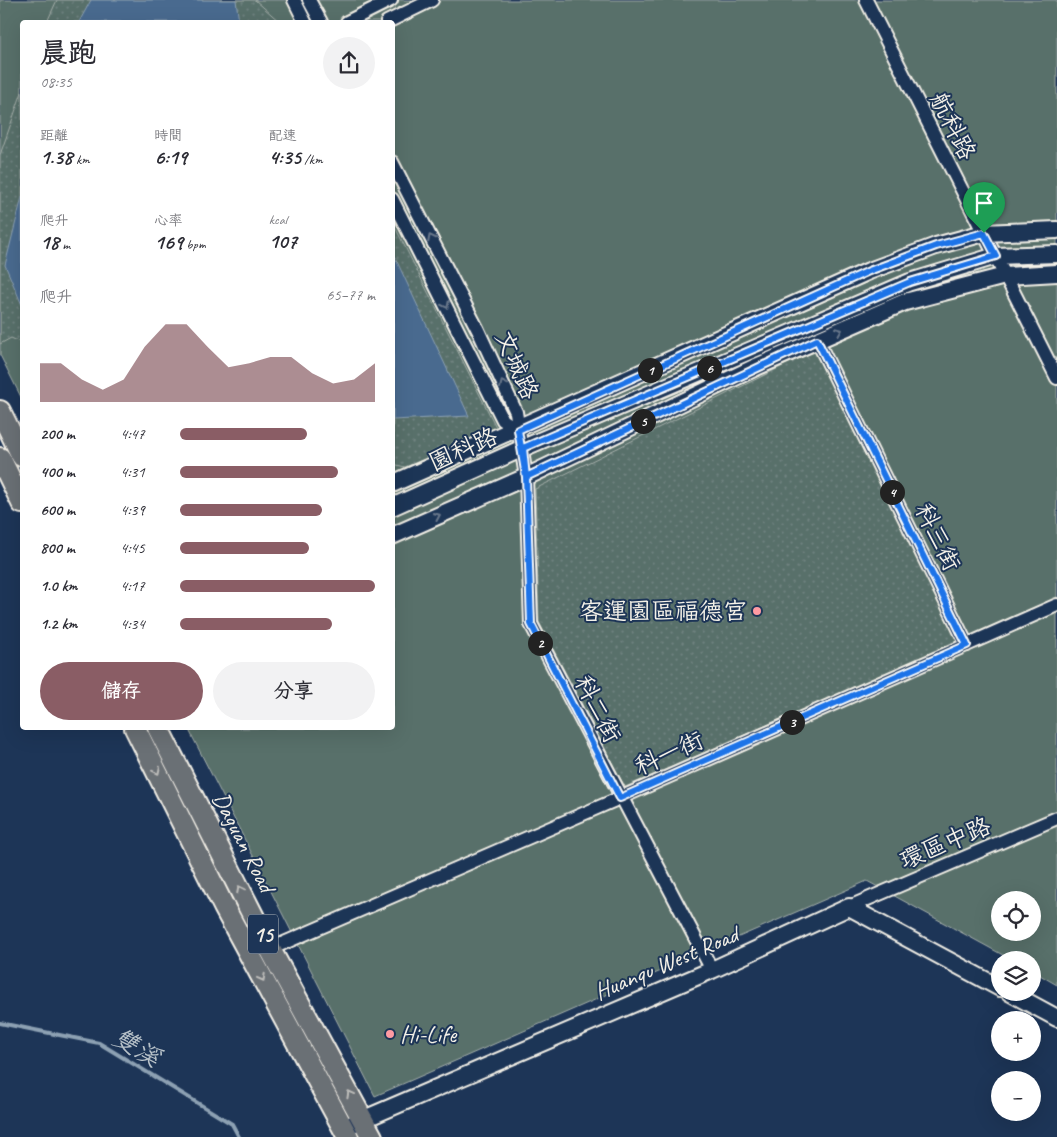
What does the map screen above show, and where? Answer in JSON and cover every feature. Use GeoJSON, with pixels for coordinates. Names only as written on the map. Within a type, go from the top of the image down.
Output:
{"type":"FeatureCollection","features":[{"type":"Feature","properties":{"kind":"main road"},"geometry":{"type":"LineString","coordinates":[[0,411],[20,452]]}},
{"type":"Feature","properties":{"kind":"main road"},"geometry":{"type":"LineString","coordinates":[[0,458],[20,498]]}},
{"type":"Feature","properties":{"kind":"main road","name":"Daguan Road"},"geometry":{"type":"LineString","coordinates":[[136,730],[224,907],[345,1132]]}},
{"type":"Feature","properties":{"kind":"main road","name":"Daguan Road"},"geometry":{"type":"LineString","coordinates":[[159,730],[270,949],[372,1137]]}},
{"type":"Feature","properties":{"kind":"street"},"geometry":{"type":"LineString","coordinates":[[294,0],[304,20]]}},
{"type":"Feature","properties":{"kind":"street"},"geometry":{"type":"LineString","coordinates":[[309,0],[320,20]]}},
{"type":"Feature","properties":{"kind":"street"},"geometry":{"type":"LineString","coordinates":[[350,20],[391,0]]}},
{"type":"Feature","properties":{"kind":"street"},"geometry":{"type":"LineString","coordinates":[[391,20],[432,0]]}},
{"type":"Feature","properties":{"kind":"street","name":"航科路"},"geometry":{"type":"LineString","coordinates":[[866,0],[1057,378]]}},
{"type":"Feature","properties":{"kind":"street","name":"文城路"},"geometry":{"type":"LineString","coordinates":[[395,168],[478,330],[516,412],[518,430]]}},
{"type":"Feature","properties":{"kind":"street","name":"文城路"},"geometry":{"type":"LineString","coordinates":[[395,204],[503,420],[518,430]]}},
{"type":"Feature","properties":{"kind":"street"},"geometry":{"type":"LineString","coordinates":[[395,483],[518,430],[869,271],[936,246],[984,233],[1057,230]]}},
{"type":"Feature","properties":{"kind":"street","name":"園科路"},"geometry":{"type":"LineString","coordinates":[[395,506],[523,448],[910,282],[996,256],[1057,254]]}},
{"type":"Feature","properties":{"kind":"street"},"geometry":{"type":"LineString","coordinates":[[395,535],[526,477],[817,340],[905,302],[1005,276],[1057,273]]}},
{"type":"Feature","properties":{"kind":"street","name":"科三街"},"geometry":{"type":"LineString","coordinates":[[817,340],[967,645]]}},
{"type":"Feature","properties":{"kind":"street","name":"科二街"},"geometry":{"type":"LineString","coordinates":[[518,430],[523,448],[526,477],[531,624],[620,798],[712,970]]}},
{"type":"Feature","properties":{"kind":"street","name":"科一街"},"geometry":{"type":"LineString","coordinates":[[270,949],[620,798],[1057,605]]}},
{"type":"Feature","properties":{"kind":"street","name":"環區中路"},"geometry":{"type":"LineString","coordinates":[[849,908],[1057,818]]}},
{"type":"Feature","properties":{"kind":"street"},"geometry":{"type":"LineString","coordinates":[[849,908],[991,983]]}},
{"type":"Feature","properties":{"kind":"street","name":"Huanqu West Road"},"geometry":{"type":"LineString","coordinates":[[345,1132],[363,1118],[712,970],[849,908]]}},
{"type":"Feature","properties":{"kind":"street"},"geometry":{"type":"LineString","coordinates":[[1025,1001],[1057,1018]]}},
{"type":"Feature","properties":{"kind":"green space"},"geometry":{"type":"Polygon","coordinates":[[[0,0],[1057,0],[1057,985],[1041,976],[1041,951],[995,951],[867,881],[375,1096],[189,730],[395,730],[395,20],[20,20],[20,395],[0,355],[0,0]]]}},
{"type":"Feature","properties":{"kind":"green space"},"geometry":{"type":"Polygon","coordinates":[[[57,0],[255,0],[278,20],[48,20],[57,0]]]}},
{"type":"Feature","properties":{"kind":"green space"},"geometry":{"type":"Polygon","coordinates":[[[20,98],[20,342],[11,338],[0,344],[0,155],[20,98]]]}},
{"type":"Feature","properties":{"kind":"green space"},"geometry":{"type":"Polygon","coordinates":[[[395,227],[497,429],[405,467],[395,464],[395,227]]]}},
{"type":"Feature","properties":{"kind":"green space"},"geometry":{"type":"Polygon","coordinates":[[[815,350],[959,642],[625,787],[539,622],[535,489],[815,350]]]}},
{"type":"Feature","properties":{"kind":"water"},"geometry":{"type":"Polygon","coordinates":[[[91,0],[236,0],[239,20],[80,20],[91,0]]]}},
{"type":"Feature","properties":{"kind":"water"},"geometry":{"type":"Polygon","coordinates":[[[20,205],[20,300],[5,265],[20,205]]]}},
{"type":"Feature","properties":{"kind":"water"},"geometry":{"type":"Polygon","coordinates":[[[395,257],[469,416],[395,420],[395,257]]]}},
{"type":"Feature","properties":{"kind":"waterway","name":"雙溪"},"geometry":{"type":"LineString","coordinates":[[0,1023],[99,1043],[232,1124],[239,1137]]}},
{"type":"Feature","properties":{"kind":"place","name":"客運園區福德宮"},"geometry":{"type":"Point","coordinates":[757,611]}},
{"type":"Feature","properties":{"kind":"place","name":"Hi-Life"},"geometry":{"type":"Point","coordinates":[390,1034]}},
{"type":"Feature","properties":{"kind":"route"},"geometry":{"type":"LineString","coordinates":[[984,233],[936,246],[869,271],[518,430],[523,448],[526,477],[531,624],[620,798],[967,645],[817,340],[756,367],[526,477],[523,448],[910,282],[996,256],[984,233]]}}]}
